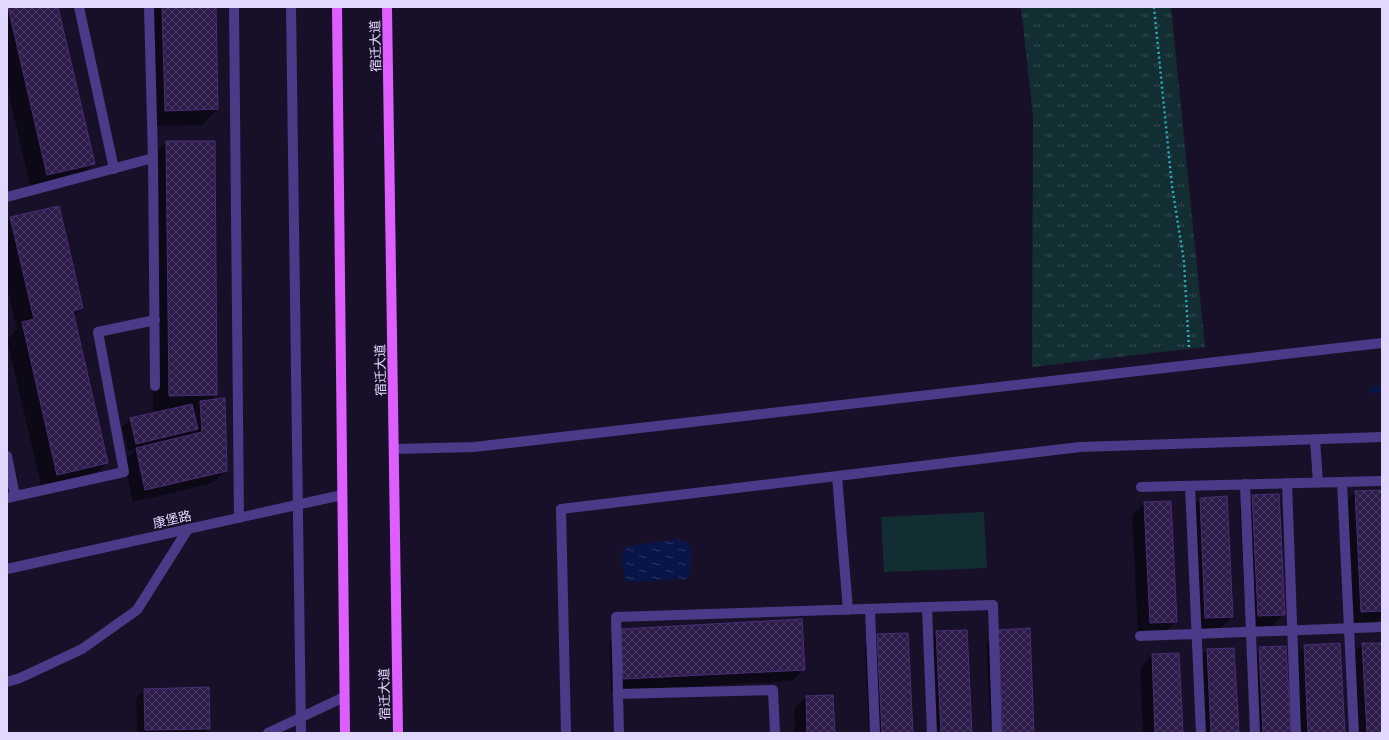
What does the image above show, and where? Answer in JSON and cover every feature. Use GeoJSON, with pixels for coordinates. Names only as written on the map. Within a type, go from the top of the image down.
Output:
{"type":"FeatureCollection","features":[{"type":"Feature","properties":{"kind":"main road"},"geometry":{"type":"LineString","coordinates":[[336,7],[345,733]]}},
{"type":"Feature","properties":{"kind":"main road","name":"宿迁大道"},"geometry":{"type":"LineString","coordinates":[[387,7],[398,733]]}},
{"type":"Feature","properties":{"kind":"street"},"geometry":{"type":"LineString","coordinates":[[79,7],[114,169]]}},
{"type":"Feature","properties":{"kind":"street"},"geometry":{"type":"LineString","coordinates":[[149,7],[153,158],[155,386]]}},
{"type":"Feature","properties":{"kind":"street"},"geometry":{"type":"LineString","coordinates":[[234,7],[239,518]]}},
{"type":"Feature","properties":{"kind":"street"},"geometry":{"type":"LineString","coordinates":[[291,7],[301,733]]}},
{"type":"Feature","properties":{"kind":"street"},"geometry":{"type":"LineString","coordinates":[[7,197],[153,158]]}},
{"type":"Feature","properties":{"kind":"street"},"geometry":{"type":"LineString","coordinates":[[7,456],[11,497],[124,472],[98,332],[155,320]]}},
{"type":"Feature","properties":{"kind":"street"},"geometry":{"type":"LineString","coordinates":[[394,449],[474,447],[1382,343]]}},
{"type":"Feature","properties":{"kind":"street"},"geometry":{"type":"LineString","coordinates":[[566,733],[561,509],[1080,447],[1382,437]]}},
{"type":"Feature","properties":{"kind":"street"},"geometry":{"type":"LineString","coordinates":[[1315,439],[1318,483]]}},
{"type":"Feature","properties":{"kind":"street"},"geometry":{"type":"LineString","coordinates":[[837,476],[848,610]]}},
{"type":"Feature","properties":{"kind":"street"},"geometry":{"type":"LineString","coordinates":[[1141,487],[1382,481]]}},
{"type":"Feature","properties":{"kind":"street"},"geometry":{"type":"LineString","coordinates":[[1342,482],[1354,733]]}},
{"type":"Feature","properties":{"kind":"street"},"geometry":{"type":"LineString","coordinates":[[1287,483],[1296,733]]}},
{"type":"Feature","properties":{"kind":"street"},"geometry":{"type":"LineString","coordinates":[[1245,484],[1255,733]]}},
{"type":"Feature","properties":{"kind":"street"},"geometry":{"type":"LineString","coordinates":[[1190,486],[1201,733]]}},
{"type":"Feature","properties":{"kind":"street","name":"康堡路"},"geometry":{"type":"LineString","coordinates":[[7,569],[342,494]]}},
{"type":"Feature","properties":{"kind":"street"},"geometry":{"type":"LineString","coordinates":[[7,682],[20,678],[82,649],[137,610],[188,529]]}},
{"type":"Feature","properties":{"kind":"street"},"geometry":{"type":"LineString","coordinates":[[619,733],[616,617],[993,605],[997,733]]}},
{"type":"Feature","properties":{"kind":"street"},"geometry":{"type":"LineString","coordinates":[[927,607],[932,733]]}},
{"type":"Feature","properties":{"kind":"street"},"geometry":{"type":"LineString","coordinates":[[870,609],[875,733]]}},
{"type":"Feature","properties":{"kind":"street"},"geometry":{"type":"LineString","coordinates":[[1140,636],[1382,627]]}},
{"type":"Feature","properties":{"kind":"street"},"geometry":{"type":"LineString","coordinates":[[618,694],[773,690],[775,733]]}},
{"type":"Feature","properties":{"kind":"street"},"geometry":{"type":"LineString","coordinates":[[268,733],[344,697]]}},
{"type":"Feature","properties":{"kind":"path"},"geometry":{"type":"LineString","coordinates":[[1154,7],[1172,186],[1184,262],[1190,365]]}},
{"type":"Feature","properties":{"kind":"green space"},"geometry":{"type":"Polygon","coordinates":[[[1021,7],[1171,7],[1205,347],[1032,367],[1033,116],[1021,7]]]}},
{"type":"Feature","properties":{"kind":"green space"},"geometry":{"type":"Polygon","coordinates":[[[984,512],[987,568],[884,572],[881,517],[984,512]]]}},
{"type":"Feature","properties":{"kind":"water"},"geometry":{"type":"Polygon","coordinates":[[[678,539],[688,543],[692,551],[689,579],[626,582],[622,563],[623,547],[678,539]]]}},
{"type":"Feature","properties":{"kind":"building"},"geometry":{"type":"Polygon","coordinates":[[[8,7],[58,7],[95,164],[47,175],[8,7]]]}},
{"type":"Feature","properties":{"kind":"building"},"geometry":{"type":"Polygon","coordinates":[[[162,7],[216,7],[218,109],[165,111],[162,7]]]}},
{"type":"Feature","properties":{"kind":"building"},"geometry":{"type":"Polygon","coordinates":[[[166,141],[215,141],[217,395],[169,396],[166,141]]]}},
{"type":"Feature","properties":{"kind":"building"},"geometry":{"type":"Polygon","coordinates":[[[59,206],[83,308],[73,311],[108,463],[57,475],[22,322],[34,319],[10,217],[59,206]]]}},
{"type":"Feature","properties":{"kind":"building"},"geometry":{"type":"Polygon","coordinates":[[[225,398],[227,471],[145,490],[136,448],[202,432],[200,401],[225,398]]]}},
{"type":"Feature","properties":{"kind":"building"},"geometry":{"type":"Polygon","coordinates":[[[192,404],[198,429],[136,444],[130,418],[192,404]]]}},
{"type":"Feature","properties":{"kind":"building"},"geometry":{"type":"Polygon","coordinates":[[[1382,490],[1382,611],[1361,612],[1355,491],[1382,490]]]}},
{"type":"Feature","properties":{"kind":"building"},"geometry":{"type":"Polygon","coordinates":[[[1279,494],[1285,615],[1258,616],[1252,495],[1279,494]]]}},
{"type":"Feature","properties":{"kind":"building"},"geometry":{"type":"Polygon","coordinates":[[[1227,496],[1233,617],[1205,618],[1200,498],[1227,496]]]}},
{"type":"Feature","properties":{"kind":"building"},"geometry":{"type":"Polygon","coordinates":[[[1171,501],[1177,622],[1150,623],[1144,502],[1171,501]]]}},
{"type":"Feature","properties":{"kind":"building"},"geometry":{"type":"Polygon","coordinates":[[[802,619],[805,670],[623,679],[621,629],[802,619]]]}},
{"type":"Feature","properties":{"kind":"building"},"geometry":{"type":"Polygon","coordinates":[[[1030,628],[1034,733],[1003,733],[998,630],[1030,628]]]}},
{"type":"Feature","properties":{"kind":"building"},"geometry":{"type":"Polygon","coordinates":[[[967,630],[972,733],[941,733],[936,631],[967,630]]]}},
{"type":"Feature","properties":{"kind":"building"},"geometry":{"type":"Polygon","coordinates":[[[908,633],[913,733],[882,733],[877,634],[908,633]]]}},
{"type":"Feature","properties":{"kind":"building"},"geometry":{"type":"Polygon","coordinates":[[[1340,643],[1345,733],[1308,733],[1304,645],[1340,643]]]}},
{"type":"Feature","properties":{"kind":"building"},"geometry":{"type":"Polygon","coordinates":[[[1362,643],[1382,643],[1382,733],[1367,733],[1362,643]]]}},
{"type":"Feature","properties":{"kind":"building"},"geometry":{"type":"Polygon","coordinates":[[[1286,646],[1291,733],[1263,733],[1259,647],[1286,646]]]}},
{"type":"Feature","properties":{"kind":"building"},"geometry":{"type":"Polygon","coordinates":[[[1234,648],[1239,733],[1211,733],[1207,649],[1234,648]]]}},
{"type":"Feature","properties":{"kind":"building"},"geometry":{"type":"Polygon","coordinates":[[[1179,653],[1183,733],[1155,733],[1152,654],[1179,653]]]}},
{"type":"Feature","properties":{"kind":"building"},"geometry":{"type":"Polygon","coordinates":[[[209,687],[210,729],[145,730],[144,689],[209,687]]]}},
{"type":"Feature","properties":{"kind":"building"},"geometry":{"type":"Polygon","coordinates":[[[833,695],[835,733],[807,733],[806,696],[833,695]]]}},
{"type":"Feature","properties":{"kind":"waterway"},"geometry":{"type":"LineString","coordinates":[[1373,390],[1382,389]]}}]}
